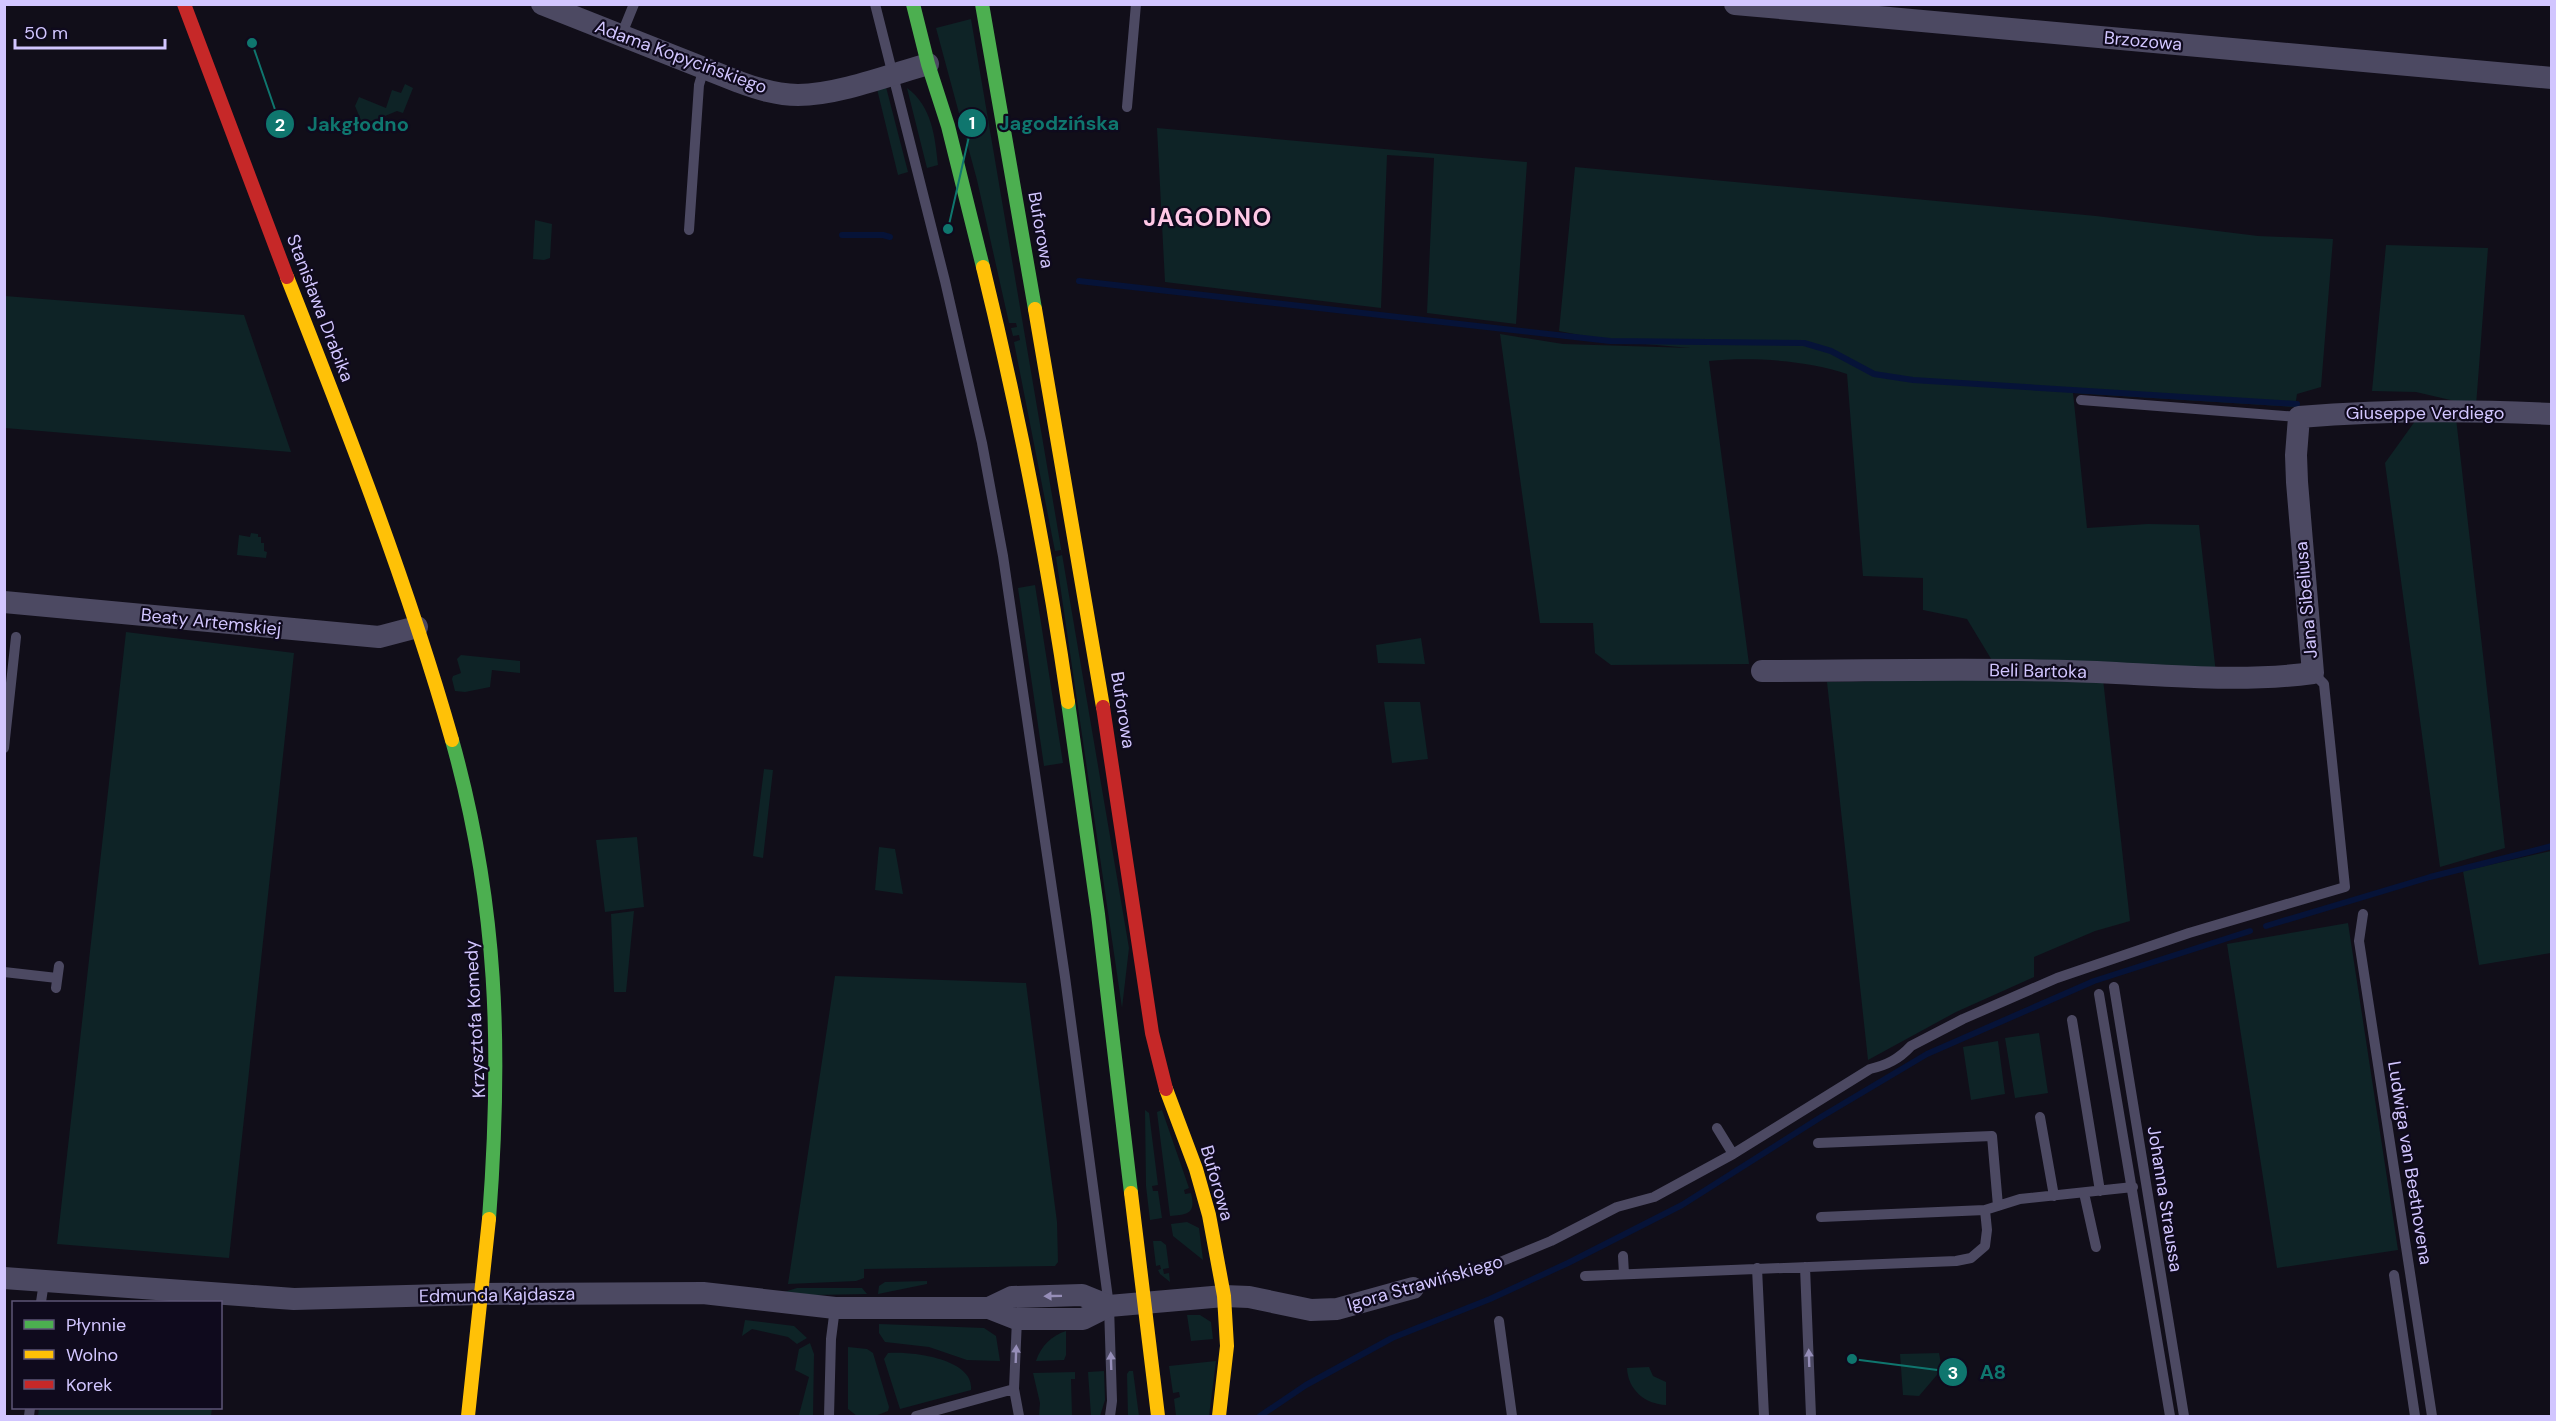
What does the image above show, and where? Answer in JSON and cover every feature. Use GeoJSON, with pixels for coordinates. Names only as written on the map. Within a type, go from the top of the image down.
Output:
{"type":"FeatureCollection","features":[{"type":"Feature","properties":{"kind":"street","name":"Stanisława Drabika"},"geometry":{"type":"LineString","coordinates":[[184,4],[359,459],[417,627]]}},
{"type":"Feature","properties":{"kind":"street","name":"Adama Kopycińskiego"},"geometry":{"type":"LineString","coordinates":[[542,4],[760,90],[799,95],[838,89],[928,64]]}},
{"type":"Feature","properties":{"kind":"street"},"geometry":{"type":"LineString","coordinates":[[913,4],[928,64],[948,126],[995,317],[1042,547],[1067,697],[1096,902],[1158,1416]]}},
{"type":"Feature","properties":{"kind":"street","name":"Buforowa"},"geometry":{"type":"LineString","coordinates":[[982,4],[1096,657],[1152,1032],[1169,1099],[1192,1158],[1209,1215],[1224,1296],[1227,1346],[1219,1416]]}},
{"type":"Feature","properties":{"kind":"street","name":"Brzozowa"},"geometry":{"type":"LineString","coordinates":[[1735,4],[2552,78]]}},
{"type":"Feature","properties":{"kind":"street","name":"Giuseppe Verdiego"},"geometry":{"type":"LineString","coordinates":[[2299,417],[2410,411],[2552,414]]}},
{"type":"Feature","properties":{"kind":"street","name":"Jana Sibeliusa"},"geometry":{"type":"LineString","coordinates":[[2299,417],[2297,482],[2313,673]]}},
{"type":"Feature","properties":{"kind":"street","name":"Beaty Artemskiej"},"geometry":{"type":"LineString","coordinates":[[4,602],[379,637],[417,627]]}},
{"type":"Feature","properties":{"kind":"street","name":"Krzysztofa Komedy"},"geometry":{"type":"LineString","coordinates":[[417,627],[440,696],[470,802],[485,891],[496,999],[498,1076],[495,1158],[468,1416]]}},
{"type":"Feature","properties":{"kind":"street","name":"Beli Bartoka"},"geometry":{"type":"LineString","coordinates":[[1762,671],[2067,671],[2162,677],[2267,678],[2313,673]]}},
{"type":"Feature","properties":{"kind":"street","name":"Edmunda Kajdasza"},"geometry":{"type":"LineString","coordinates":[[4,1278],[43,1292],[185,1290],[294,1299],[481,1294],[703,1293],[835,1308],[989,1308],[1017,1319],[1083,1319],[1109,1306],[1224,1296]]}},
{"type":"Feature","properties":{"kind":"street","name":"Igora Strawińskiego"},"geometry":{"type":"LineString","coordinates":[[1224,1296],[1249,1298],[1290,1307],[1328,1309],[1372,1300],[1413,1288]]}},
{"type":"Feature","properties":{"kind":"street","name":"Edmunda Kajdasza"},"geometry":{"type":"LineString","coordinates":[[989,1308],[1012,1297],[1082,1295],[1109,1306]]}},
{"type":"Feature","properties":{"kind":"lane"},"geometry":{"type":"LineString","coordinates":[[621,36],[634,4]]}},
{"type":"Feature","properties":{"kind":"lane"},"geometry":{"type":"LineString","coordinates":[[875,4],[945,281],[982,444],[1001,545],[1065,977],[1109,1306],[1112,1401],[1110,1416]]}},
{"type":"Feature","properties":{"kind":"lane"},"geometry":{"type":"LineString","coordinates":[[1127,107],[1136,4]]}},
{"type":"Feature","properties":{"kind":"lane"},"geometry":{"type":"LineString","coordinates":[[689,230],[699,85],[704,68]]}},
{"type":"Feature","properties":{"kind":"lane"},"geometry":{"type":"LineString","coordinates":[[2081,400],[2299,417]]}},
{"type":"Feature","properties":{"kind":"lane"},"geometry":{"type":"LineString","coordinates":[[4,748],[16,637]]}},
{"type":"Feature","properties":{"kind":"lane","name":"Jana Sibeliusa"},"geometry":{"type":"LineString","coordinates":[[2313,673],[2324,684],[2345,887]]}},
{"type":"Feature","properties":{"kind":"lane","name":"Igora Strawińskiego"},"geometry":{"type":"LineString","coordinates":[[1413,1288],[1500,1262],[1551,1241],[1617,1207],[1654,1197],[1733,1154],[1870,1069],[1885,1066],[1901,1057],[1911,1046],[2025,991],[2151,945],[2345,887]]}},
{"type":"Feature","properties":{"kind":"lane","name":"Ludwiga van Beethovena"},"geometry":{"type":"LineString","coordinates":[[2363,914],[2360,941],[2432,1416]]}},
{"type":"Feature","properties":{"kind":"lane"},"geometry":{"type":"LineString","coordinates":[[4,972],[57,983],[59,966]]}},
{"type":"Feature","properties":{"kind":"lane","name":"Johanna Straussa"},"geometry":{"type":"LineString","coordinates":[[2114,987],[2184,1416]]}},
{"type":"Feature","properties":{"kind":"lane","name":"Johanna Straussa"},"geometry":{"type":"LineString","coordinates":[[2099,994],[2170,1416]]}},
{"type":"Feature","properties":{"kind":"lane"},"geometry":{"type":"LineString","coordinates":[[2072,1020],[2100,1191]]}},
{"type":"Feature","properties":{"kind":"lane"},"geometry":{"type":"LineString","coordinates":[[2040,1117],[2054,1196]]}},
{"type":"Feature","properties":{"kind":"lane"},"geometry":{"type":"LineString","coordinates":[[1717,1128],[1733,1154]]}},
{"type":"Feature","properties":{"kind":"lane"},"geometry":{"type":"LineString","coordinates":[[1818,1143],[1992,1136],[1998,1206]]}},
{"type":"Feature","properties":{"kind":"lane"},"geometry":{"type":"LineString","coordinates":[[1821,1217],[1985,1210],[2020,1199],[2133,1187]]}},
{"type":"Feature","properties":{"kind":"lane"},"geometry":{"type":"LineString","coordinates":[[2084,1193],[2096,1247]]}},
{"type":"Feature","properties":{"kind":"lane"},"geometry":{"type":"LineString","coordinates":[[1585,1276],[1956,1262],[1971,1258],[1985,1246],[1987,1230],[1985,1210]]}},
{"type":"Feature","properties":{"kind":"lane"},"geometry":{"type":"LineString","coordinates":[[1623,1256],[1624,1274]]}},
{"type":"Feature","properties":{"kind":"lane"},"geometry":{"type":"LineString","coordinates":[[1757,1268],[1764,1416]]}},
{"type":"Feature","properties":{"kind":"lane"},"geometry":{"type":"LineString","coordinates":[[1805,1268],[1811,1416]]}},
{"type":"Feature","properties":{"kind":"lane"},"geometry":{"type":"LineString","coordinates":[[2394,1275],[2415,1416]]}},
{"type":"Feature","properties":{"kind":"lane"},"geometry":{"type":"LineString","coordinates":[[830,1416],[831,1339],[835,1308]]}},
{"type":"Feature","properties":{"kind":"lane"},"geometry":{"type":"LineString","coordinates":[[1017,1319],[1014,1389],[1018,1416]]}},
{"type":"Feature","properties":{"kind":"lane"},"geometry":{"type":"LineString","coordinates":[[1499,1321],[1512,1416]]}},
{"type":"Feature","properties":{"kind":"lane"},"geometry":{"type":"LineString","coordinates":[[916,1416],[1014,1389]]}},
{"type":"Feature","properties":{"kind":"green space"},"geometry":{"type":"Polygon","coordinates":[[[971,19],[1129,948],[1122,1008],[1056,557],[1062,555],[1061,550],[1055,551],[1014,342],[1020,340],[1019,335],[1013,336],[1011,328],[1017,327],[1016,323],[1009,323],[977,180],[936,28],[971,19]]]}},
{"type":"Feature","properties":{"kind":"green space"},"geometry":{"type":"Polygon","coordinates":[[[405,84],[413,88],[403,113],[397,111],[363,125],[355,106],[359,97],[386,108],[392,90],[401,93],[405,84]]]}},
{"type":"Feature","properties":{"kind":"green space"},"geometry":{"type":"Polygon","coordinates":[[[886,87],[908,172],[898,175],[877,89],[886,87]]]}},
{"type":"Feature","properties":{"kind":"green space"},"geometry":{"type":"Polygon","coordinates":[[[907,88],[915,95],[927,113],[931,123],[938,165],[927,168],[907,88]]]}},
{"type":"Feature","properties":{"kind":"green space"},"geometry":{"type":"Polygon","coordinates":[[[1157,128],[1527,162],[1516,324],[1427,313],[1434,158],[1387,155],[1381,308],[1165,282],[1157,128]]]}},
{"type":"Feature","properties":{"kind":"green space"},"geometry":{"type":"Polygon","coordinates":[[[1575,167],[2096,216],[2258,236],[2333,239],[2321,387],[2297,394],[2295,407],[2073,393],[2087,528],[2148,524],[2199,525],[2216,673],[1996,667],[1967,619],[1923,610],[1923,578],[1863,576],[1847,374],[1831,369],[1779,361],[1743,359],[1709,361],[1749,664],[1611,665],[1595,653],[1593,623],[1540,623],[1500,334],[1563,344],[1691,348],[1610,341],[1559,331],[1575,167]]]}},
{"type":"Feature","properties":{"kind":"green space"},"geometry":{"type":"Polygon","coordinates":[[[535,220],[552,224],[550,258],[544,260],[533,259],[535,220]]]}},
{"type":"Feature","properties":{"kind":"green space"},"geometry":{"type":"Polygon","coordinates":[[[2386,245],[2488,248],[2476,406],[2416,392],[2372,391],[2386,245]]]}},
{"type":"Feature","properties":{"kind":"green space"},"geometry":{"type":"Polygon","coordinates":[[[5,296],[244,315],[291,452],[5,428],[5,296]]]}},
{"type":"Feature","properties":{"kind":"green space"},"geometry":{"type":"Polygon","coordinates":[[[2418,417],[2456,418],[2505,848],[2440,867],[2385,463],[2418,417]]]}},
{"type":"Feature","properties":{"kind":"green space"},"geometry":{"type":"Polygon","coordinates":[[[251,533],[261,537],[264,551],[267,552],[266,558],[237,555],[239,535],[250,537],[251,533]]]}},
{"type":"Feature","properties":{"kind":"green space"},"geometry":{"type":"Polygon","coordinates":[[[1035,585],[1063,763],[1044,766],[1018,588],[1035,585]]]}},
{"type":"Feature","properties":{"kind":"green space"},"geometry":{"type":"Polygon","coordinates":[[[126,632],[294,653],[229,1258],[57,1244],[126,632]]]}},
{"type":"Feature","properties":{"kind":"green space"},"geometry":{"type":"Polygon","coordinates":[[[1421,638],[1425,664],[1378,663],[1376,645],[1421,638]]]}},
{"type":"Feature","properties":{"kind":"green space"},"geometry":{"type":"Polygon","coordinates":[[[461,655],[520,661],[520,673],[492,670],[490,687],[465,692],[455,691],[452,679],[453,676],[461,673],[457,659],[461,655]]]}},
{"type":"Feature","properties":{"kind":"green space"},"geometry":{"type":"Polygon","coordinates":[[[2103,679],[2130,921],[2095,931],[2034,957],[2034,977],[1956,1012],[1868,1060],[1827,682],[2103,679]]]}},
{"type":"Feature","properties":{"kind":"green space"},"geometry":{"type":"Polygon","coordinates":[[[1384,702],[1420,702],[1428,759],[1392,763],[1384,702]]]}},
{"type":"Feature","properties":{"kind":"green space"},"geometry":{"type":"Polygon","coordinates":[[[764,769],[773,770],[763,858],[753,856],[764,769]]]}},
{"type":"Feature","properties":{"kind":"green space"},"geometry":{"type":"Polygon","coordinates":[[[637,837],[644,907],[605,912],[596,840],[637,837]]]}},
{"type":"Feature","properties":{"kind":"green space"},"geometry":{"type":"Polygon","coordinates":[[[879,847],[895,849],[903,894],[875,890],[879,847]]]}},
{"type":"Feature","properties":{"kind":"green space"},"geometry":{"type":"Polygon","coordinates":[[[2551,851],[2551,953],[2479,965],[2463,871],[2551,851]]]}},
{"type":"Feature","properties":{"kind":"green space"},"geometry":{"type":"Polygon","coordinates":[[[634,911],[626,992],[614,992],[611,914],[634,911]]]}},
{"type":"Feature","properties":{"kind":"green space"},"geometry":{"type":"Polygon","coordinates":[[[2348,923],[2398,1250],[2277,1268],[2227,944],[2348,923]]]}},
{"type":"Feature","properties":{"kind":"green space"},"geometry":{"type":"Polygon","coordinates":[[[835,976],[1026,983],[1057,1222],[1058,1262],[1055,1266],[864,1269],[864,1278],[856,1281],[788,1284],[835,976]]]}},
{"type":"Feature","properties":{"kind":"green space"},"geometry":{"type":"Polygon","coordinates":[[[2039,1033],[2048,1093],[2015,1098],[2005,1038],[2039,1033]]]}},
{"type":"Feature","properties":{"kind":"green space"},"geometry":{"type":"Polygon","coordinates":[[[1998,1041],[2005,1094],[1971,1100],[1963,1047],[1998,1041]]]}},
{"type":"Feature","properties":{"kind":"green space"},"geometry":{"type":"Polygon","coordinates":[[[1145,1110],[1149,1113],[1158,1185],[1152,1186],[1153,1191],[1158,1191],[1162,1218],[1150,1220],[1146,1186],[1145,1110]]]}},
{"type":"Feature","properties":{"kind":"green space"},"geometry":{"type":"Polygon","coordinates":[[[1162,1110],[1189,1188],[1184,1190],[1185,1194],[1191,1193],[1191,1209],[1182,1215],[1170,1216],[1157,1112],[1162,1110]]]}},
{"type":"Feature","properties":{"kind":"green space"},"geometry":{"type":"Polygon","coordinates":[[[1187,1222],[1199,1228],[1203,1260],[1173,1236],[1171,1224],[1187,1222]]]}},
{"type":"Feature","properties":{"kind":"green space"},"geometry":{"type":"Polygon","coordinates":[[[1153,1241],[1161,1241],[1166,1245],[1169,1268],[1163,1269],[1164,1274],[1169,1273],[1170,1282],[1160,1274],[1158,1270],[1161,1269],[1160,1265],[1156,1266],[1153,1241]]]}},
{"type":"Feature","properties":{"kind":"green space"},"geometry":{"type":"Polygon","coordinates":[[[927,1281],[927,1284],[878,1294],[879,1286],[885,1282],[927,1281]]]}},
{"type":"Feature","properties":{"kind":"green space"},"geometry":{"type":"Polygon","coordinates":[[[797,1288],[862,1288],[867,1294],[813,1295],[784,1292],[797,1288]]]}},
{"type":"Feature","properties":{"kind":"green space"},"geometry":{"type":"Polygon","coordinates":[[[1187,1315],[1200,1315],[1211,1322],[1213,1339],[1191,1341],[1187,1315]]]}},
{"type":"Feature","properties":{"kind":"green space"},"geometry":{"type":"Polygon","coordinates":[[[745,1320],[794,1326],[807,1338],[797,1344],[788,1337],[752,1329],[742,1336],[745,1320]]]}},
{"type":"Feature","properties":{"kind":"green space"},"geometry":{"type":"Polygon","coordinates":[[[879,1324],[984,1328],[996,1336],[1000,1361],[967,1360],[929,1347],[885,1342],[879,1333],[879,1324]]]}},
{"type":"Feature","properties":{"kind":"green space"},"geometry":{"type":"Polygon","coordinates":[[[1066,1331],[1064,1360],[1036,1361],[1047,1342],[1066,1331]]]}},
{"type":"Feature","properties":{"kind":"green space"},"geometry":{"type":"Polygon","coordinates":[[[810,1343],[814,1354],[813,1416],[799,1415],[809,1377],[795,1370],[799,1349],[810,1343]]]}},
{"type":"Feature","properties":{"kind":"green space"},"geometry":{"type":"Polygon","coordinates":[[[848,1347],[867,1349],[873,1353],[889,1407],[888,1411],[875,1416],[857,1416],[848,1409],[848,1347]]]}},
{"type":"Feature","properties":{"kind":"green space"},"geometry":{"type":"Polygon","coordinates":[[[888,1353],[926,1356],[953,1364],[970,1379],[971,1390],[900,1409],[884,1359],[888,1353]]]}},
{"type":"Feature","properties":{"kind":"green space"},"geometry":{"type":"Polygon","coordinates":[[[1939,1353],[1942,1369],[1919,1396],[1903,1395],[1900,1354],[1939,1353]]]}},
{"type":"Feature","properties":{"kind":"green space"},"geometry":{"type":"Polygon","coordinates":[[[1216,1361],[1209,1416],[1176,1416],[1174,1399],[1180,1397],[1179,1392],[1173,1393],[1169,1366],[1216,1361]]]}},
{"type":"Feature","properties":{"kind":"green space"},"geometry":{"type":"Polygon","coordinates":[[[1649,1367],[1653,1376],[1666,1382],[1666,1405],[1645,1399],[1631,1383],[1627,1368],[1649,1367]]]}},
{"type":"Feature","properties":{"kind":"green space"},"geometry":{"type":"Polygon","coordinates":[[[1104,1371],[1105,1400],[1100,1416],[1091,1416],[1088,1372],[1104,1371]]]}},
{"type":"Feature","properties":{"kind":"green space"},"geometry":{"type":"Polygon","coordinates":[[[1133,1371],[1139,1416],[1128,1416],[1127,1374],[1133,1371]]]}},
{"type":"Feature","properties":{"kind":"green space"},"geometry":{"type":"Polygon","coordinates":[[[1075,1372],[1075,1379],[1071,1379],[1072,1416],[1039,1416],[1040,1403],[1033,1373],[1075,1372]]]}},
{"type":"Feature","properties":{"kind":"green space"},"geometry":{"type":"Polygon","coordinates":[[[39,1409],[212,1409],[211,1416],[38,1416],[39,1409]]]}},
{"type":"Feature","properties":{"kind":"waterway"},"geometry":{"type":"LineString","coordinates":[[842,235],[890,237]]}},
{"type":"Feature","properties":{"kind":"waterway"},"geometry":{"type":"LineString","coordinates":[[1079,281],[1610,341],[1804,343],[1831,351],[1874,374],[1913,380],[2297,404]]}},
{"type":"Feature","properties":{"kind":"waterway"},"geometry":{"type":"LineString","coordinates":[[2266,926],[2430,877],[2552,846]]}},
{"type":"Feature","properties":{"kind":"waterway"},"geometry":{"type":"LineString","coordinates":[[1260,1416],[1306,1385],[1392,1338],[1490,1299],[1568,1263],[1682,1205],[1821,1117],[1927,1054],[2094,981],[2250,931]]}},
{"type":"Feature","properties":{"kind":"traffic: fast"},"geometry":{"type":"LineString","coordinates":[[913,4],[928,64],[948,126],[983,267]]}},
{"type":"Feature","properties":{"kind":"traffic: fast"},"geometry":{"type":"LineString","coordinates":[[982,4],[1035,309]]}},
{"type":"Feature","properties":{"kind":"traffic: fast"},"geometry":{"type":"LineString","coordinates":[[1068,702],[1098,914],[1131,1193]]}},
{"type":"Feature","properties":{"kind":"traffic: fast"},"geometry":{"type":"LineString","coordinates":[[452,740],[479,860],[493,978],[495,1096],[489,1219]]}},
{"type":"Feature","properties":{"kind":"traffic: slow"},"geometry":{"type":"LineString","coordinates":[[983,267],[1031,483],[1068,702]]}},
{"type":"Feature","properties":{"kind":"traffic: slow"},"geometry":{"type":"LineString","coordinates":[[287,277],[396,564],[452,740]]}},
{"type":"Feature","properties":{"kind":"traffic: slow"},"geometry":{"type":"LineString","coordinates":[[1035,309],[1103,707]]}},
{"type":"Feature","properties":{"kind":"traffic: slow"},"geometry":{"type":"LineString","coordinates":[[1166,1089],[1196,1169],[1209,1215],[1224,1296],[1227,1346],[1219,1416]]}},
{"type":"Feature","properties":{"kind":"traffic: slow"},"geometry":{"type":"LineString","coordinates":[[1131,1193],[1158,1416]]}},
{"type":"Feature","properties":{"kind":"traffic: slow"},"geometry":{"type":"LineString","coordinates":[[468,1416],[489,1219]]}},
{"type":"Feature","properties":{"kind":"traffic: jam"},"geometry":{"type":"LineString","coordinates":[[184,4],[287,277]]}},
{"type":"Feature","properties":{"kind":"traffic: jam"},"geometry":{"type":"LineString","coordinates":[[1103,707],[1152,1033],[1166,1089]]}},
{"type":"Feature","properties":{"kind":"place","name":"Jakgłodno"},"geometry":{"type":"Point","coordinates":[252,43]}},
{"type":"Feature","properties":{"kind":"place","name":"Jagodzińska"},"geometry":{"type":"Point","coordinates":[948,229]}},
{"type":"Feature","properties":{"kind":"place","name":"A8"},"geometry":{"type":"Point","coordinates":[1852,1359]}},
{"type":"Feature","properties":{"kind":"district","name":"JAGODNO"},"geometry":{"type":"Point","coordinates":[1208,217]}}]}
